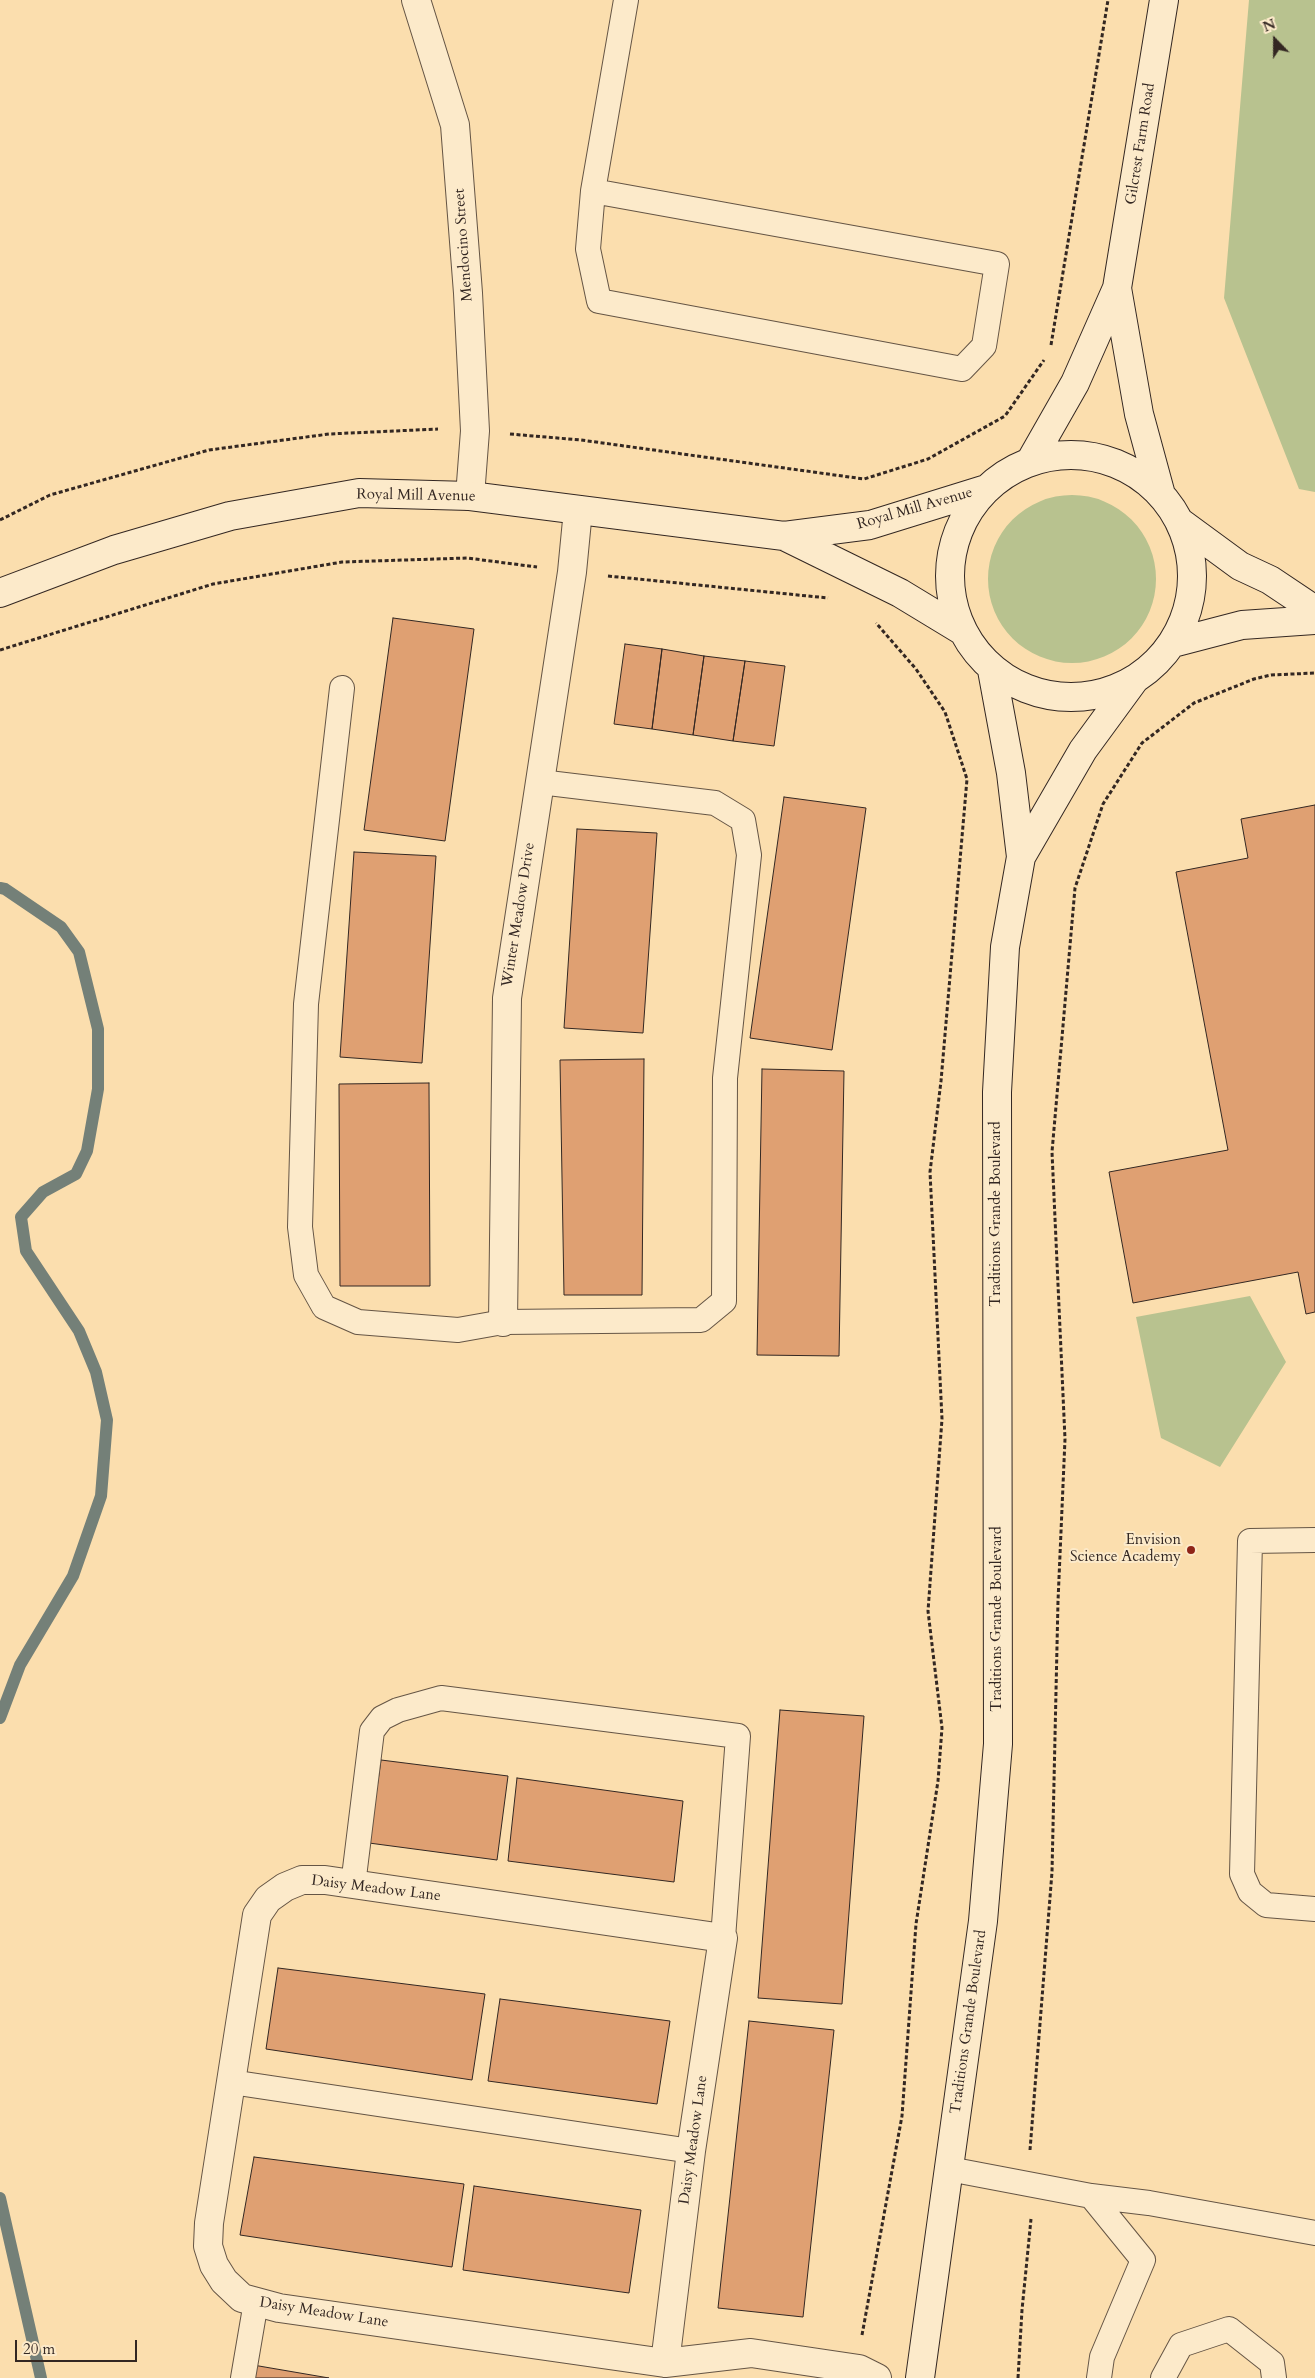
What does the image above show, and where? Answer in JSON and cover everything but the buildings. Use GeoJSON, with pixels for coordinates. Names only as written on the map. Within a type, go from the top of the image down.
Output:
{"type":"FeatureCollection","features":[{"type":"Feature","properties":{"kind":"main road","name":"Mendocino Street"},"geometry":{"type":"LineString","coordinates":[[416,0],[455,125],[468,293],[475,431],[470,496]]}},
{"type":"Feature","properties":{"kind":"main road","name":"Gilcrest Farm Road"},"geometry":{"type":"LineString","coordinates":[[1030,462],[1075,383],[1117,288],[1164,0]]}},
{"type":"Feature","properties":{"kind":"main road","name":"Gilcrest Farm Road"},"geometry":{"type":"LineString","coordinates":[[1117,288],[1139,414],[1161,495]]}},
{"type":"Feature","properties":{"kind":"main road"},"geometry":{"type":"LineString","coordinates":[[1064,455],[1100,458],[1133,472],[1161,495],[1180,522],[1190,552],[1192,583],[1186,614],[1172,643],[1156,663],[1136,678],[1101,694],[1063,697],[1025,689],[992,670],[974,652],[961,630],[950,593],[950,556],[963,519],[986,489],[1007,473],[1030,462],[1064,455]]}},
{"type":"Feature","properties":{"kind":"main road","name":"Royal Mill Avenue"},"geometry":{"type":"LineString","coordinates":[[0,593],[114,550],[230,516],[359,493],[470,496],[784,536],[870,525],[986,489]]}},
{"type":"Feature","properties":{"kind":"main road","name":"Winter Meadow Drive"},"geometry":{"type":"LineString","coordinates":[[503,1322],[506,998],[572,572],[578,510]]}},
{"type":"Feature","properties":{"kind":"main road"},"geometry":{"type":"LineString","coordinates":[[1180,522],[1240,566],[1270,580],[1315,610]]}},
{"type":"Feature","properties":{"kind":"main road","name":"Royal Mill Avenue"},"geometry":{"type":"LineString","coordinates":[[784,536],[900,593],[961,630]]}},
{"type":"Feature","properties":{"kind":"main road"},"geometry":{"type":"LineString","coordinates":[[1172,643],[1242,625],[1315,620]]}},
{"type":"Feature","properties":{"kind":"main road","name":"Traditions Grande Boulevard"},"geometry":{"type":"LineString","coordinates":[[920,2378],[983,1921],[998,1744],[997,1092],[1005,947],[1021,857],[1011,773],[992,670]]}},
{"type":"Feature","properties":{"kind":"main road","name":"Traditions Grande Boulevard"},"geometry":{"type":"LineString","coordinates":[[1021,857],[1083,750],[1136,678]]}},
{"type":"Feature","properties":{"kind":"main road","name":"Daisy Meadow Lane"},"geometry":{"type":"LineString","coordinates":[[664,2370],[691,2151],[723,1938],[325,1880],[302,1880],[284,1887],[268,1899],[256,1915],[209,2223],[208,2246],[214,2265],[224,2281],[242,2298],[279,2308],[664,2370],[699,2378]]}},
{"type":"Feature","properties":{"kind":"main road","name":"Daisy Meadow Lane"},"geometry":{"type":"LineString","coordinates":[[664,2370],[751,2353],[868,2374]]}},
{"type":"Feature","properties":{"kind":"lane"},"geometry":{"type":"LineString","coordinates":[[593,191],[997,264],[984,346],[962,369],[599,301],[588,249],[593,191],[626,0]]}},
{"type":"Feature","properties":{"kind":"lane"},"geometry":{"type":"LineString","coordinates":[[342,688],[306,1004],[300,1227],[306,1275],[324,1307],[358,1322],[458,1330],[503,1322],[701,1320],[724,1301],[724,1078],[749,855],[743,820],[715,803],[540,782]]}},
{"type":"Feature","properties":{"kind":"lane"},"geometry":{"type":"LineString","coordinates":[[1315,1540],[1250,1541],[1242,1874],[1250,1892],[1266,1905],[1315,1909]]}},
{"type":"Feature","properties":{"kind":"lane"},"geometry":{"type":"LineString","coordinates":[[353,1885],[372,1732],[382,1718],[398,1710],[419,1702],[441,1698],[738,1736],[723,1938]]}},
{"type":"Feature","properties":{"kind":"lane"},"geometry":{"type":"LineString","coordinates":[[231,2082],[691,2151]]}},
{"type":"Feature","properties":{"kind":"lane"},"geometry":{"type":"LineString","coordinates":[[950,2169],[1092,2196],[1149,2203],[1315,2233]]}},
{"type":"Feature","properties":{"kind":"lane"},"geometry":{"type":"LineString","coordinates":[[1092,2196],[1143,2260],[1102,2357],[1099,2378]]}},
{"type":"Feature","properties":{"kind":"lane"},"geometry":{"type":"LineString","coordinates":[[243,2378],[256,2302]]}},
{"type":"Feature","properties":{"kind":"lane"},"geometry":{"type":"LineString","coordinates":[[1163,2378],[1181,2344],[1229,2329],[1272,2363],[1274,2378]]}},
{"type":"Feature","properties":{"kind":"path"},"geometry":{"type":"LineString","coordinates":[[0,520],[50,495],[210,450],[329,434],[442,429],[475,431],[581,440],[864,479],[928,459],[1005,416],[1050,352],[1108,0]]}},
{"type":"Feature","properties":{"kind":"path"},"geometry":{"type":"LineString","coordinates":[[0,650],[213,584],[342,562],[467,558],[572,572],[829,599]]}},
{"type":"Feature","properties":{"kind":"path"},"geometry":{"type":"LineString","coordinates":[[868,2374],[860,2349],[870,2283],[902,2116],[916,1924],[938,1781],[942,1728],[928,1611],[942,1419],[930,1172],[943,1062],[967,779],[946,712],[916,669],[871,617]]}},
{"type":"Feature","properties":{"kind":"path"},"geometry":{"type":"LineString","coordinates":[[1030,2152],[1052,1872],[1058,1601],[1065,1439],[1052,1152],[1075,888],[1104,804],[1142,743],[1194,703],[1254,679],[1271,675],[1315,673]]}},
{"type":"Feature","properties":{"kind":"path"},"geometry":{"type":"LineString","coordinates":[[1018,2378],[1022,2310],[1032,2225]]}},
{"type":"Feature","properties":{"kind":"green space"},"geometry":{"type":"Polygon","coordinates":[[[1249,0],[1315,0],[1315,492],[1299,489],[1224,298],[1249,0]]]}},
{"type":"Feature","properties":{"kind":"green space"},"geometry":{"type":"Polygon","coordinates":[[[1080,495],[1104,501],[1132,519],[1150,547],[1155,563],[1155,595],[1150,611],[1132,639],[1119,649],[1096,660],[1064,663],[1040,657],[1012,639],[1002,626],[991,603],[988,571],[994,547],[1012,519],[1025,509],[1048,498],[1080,495]]]}},
{"type":"Feature","properties":{"kind":"green space"},"geometry":{"type":"Polygon","coordinates":[[[1250,1296],[1286,1362],[1220,1467],[1161,1438],[1136,1317],[1250,1296]]]}},
{"type":"Feature","properties":{"kind":"waterway"},"geometry":{"type":"LineString","coordinates":[[0,888],[5,889],[61,927],[79,952],[98,1029],[98,1089],[87,1151],[76,1174],[43,1192],[21,1217],[26,1251],[79,1331],[96,1372],[107,1420],[101,1496],[73,1576],[20,1665],[0,1718]]}},
{"type":"Feature","properties":{"kind":"waterway"},"geometry":{"type":"LineString","coordinates":[[0,2198],[41,2378]]}},
{"type":"Feature","properties":{"kind":"place","name":"Envision Science Academy"},"geometry":{"type":"Point","coordinates":[1191,1550]}}]}
